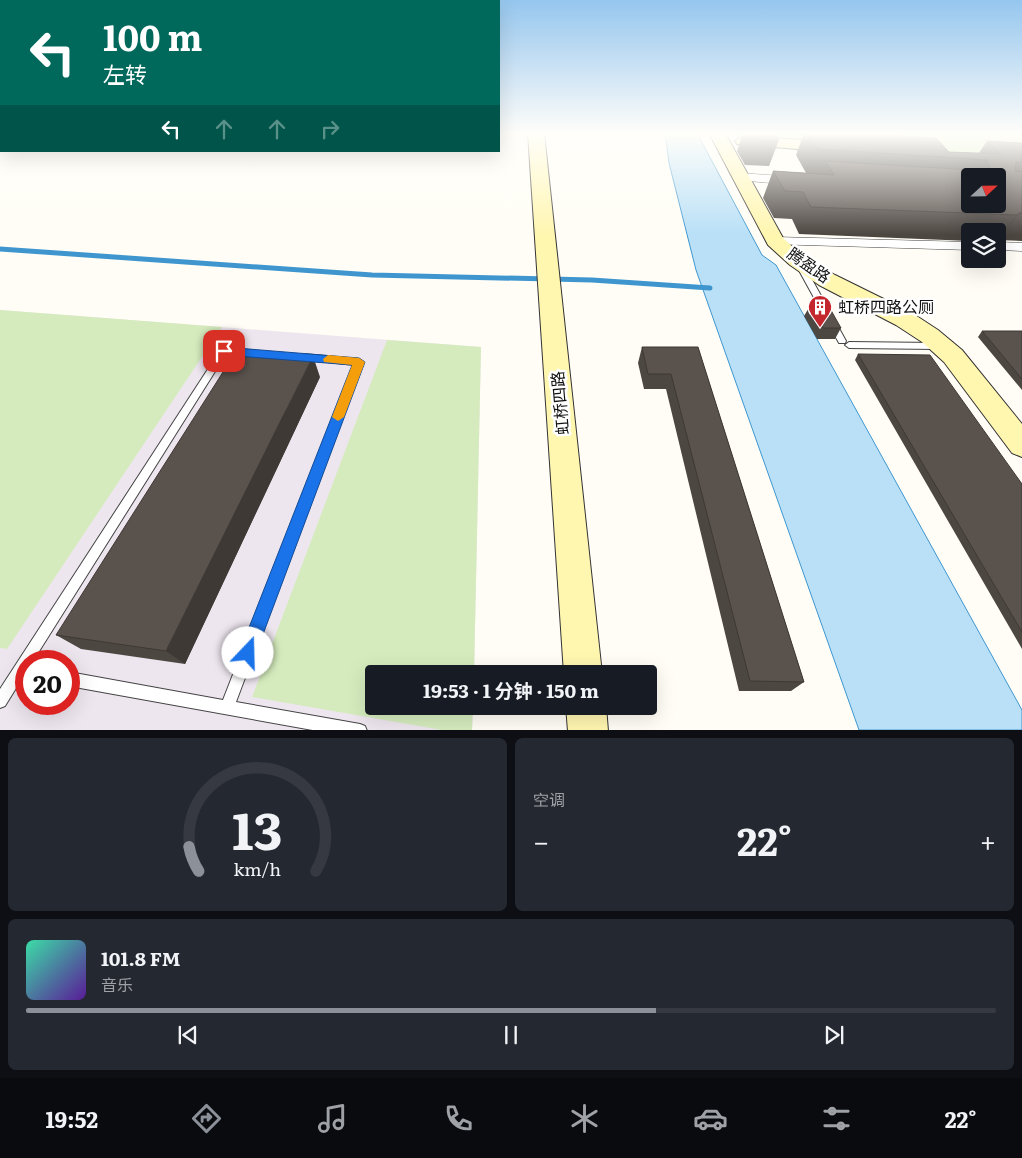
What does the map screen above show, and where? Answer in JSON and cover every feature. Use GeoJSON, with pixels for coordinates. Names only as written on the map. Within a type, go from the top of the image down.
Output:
{"type":"FeatureCollection","features":[{"type":"Feature","properties":{"kind":"street","name":"虹桥四路"},"geometry":{"type":"LineString","coordinates":[[539,167],[583,665]]}},
{"type":"Feature","properties":{"kind":"street","name":"腾盈路"},"geometry":{"type":"LineString","coordinates":[[735,167],[776,241],[797,261],[827,280],[904,319],[942,346],[953,356],[1022,445]]}},
{"type":"Feature","properties":{"kind":"street"},"geometry":{"type":"LineString","coordinates":[[740,177],[807,181]]}},
{"type":"Feature","properties":{"kind":"street"},"geometry":{"type":"LineString","coordinates":[[776,241],[961,246]]}},
{"type":"Feature","properties":{"kind":"street"},"geometry":{"type":"LineString","coordinates":[[1006,246],[1022,247]]}},
{"type":"Feature","properties":{"kind":"street"},"geometry":{"type":"LineString","coordinates":[[587,715],[588,730]]}},
{"type":"Feature","properties":{"kind":"lane"},"geometry":{"type":"LineString","coordinates":[[797,261],[845,343],[942,346]]}},
{"type":"Feature","properties":{"kind":"lane"},"geometry":{"type":"LineString","coordinates":[[36,650],[224,351],[253,353]]}},
{"type":"Feature","properties":{"kind":"lane"},"geometry":{"type":"LineString","coordinates":[[227,707],[359,362],[292,356]]}},
{"type":"Feature","properties":{"kind":"lane"},"geometry":{"type":"LineString","coordinates":[[0,701],[15,681]]}},
{"type":"Feature","properties":{"kind":"lane"},"geometry":{"type":"LineString","coordinates":[[80,681],[360,730]]}},
{"type":"Feature","properties":{"kind":"shaded area"},"geometry":{"type":"Polygon","coordinates":[[[0,310],[481,347],[474,665],[365,665],[365,715],[473,715],[472,730],[0,730],[0,310]]]}},
{"type":"Feature","properties":{"kind":"green space"},"geometry":{"type":"Polygon","coordinates":[[[0,310],[222,327],[7,649],[0,648],[0,310]]]}},
{"type":"Feature","properties":{"kind":"green space"},"geometry":{"type":"Polygon","coordinates":[[[387,340],[481,347],[474,665],[365,665],[365,715],[473,715],[472,730],[442,730],[252,697],[387,340]]]}},
{"type":"Feature","properties":{"kind":"water"},"geometry":{"type":"Polygon","coordinates":[[[670,167],[715,167],[762,255],[776,265],[1022,710],[1022,730],[859,730],[696,270],[670,167]]]}},
{"type":"Feature","properties":{"kind":"building"},"geometry":{"type":"Polygon","coordinates":[[[829,167],[924,167],[961,169],[961,213],[811,207],[803,192],[785,191],[773,171],[834,175],[829,167]]]}},
{"type":"Feature","properties":{"kind":"building"},"geometry":{"type":"Polygon","coordinates":[[[989,167],[1015,167],[1015,171],[1022,172],[1022,213],[1017,215],[966,213],[1006,213],[1006,168],[989,167]]]}},
{"type":"Feature","properties":{"kind":"building"},"geometry":{"type":"Polygon","coordinates":[[[828,305],[841,328],[823,328],[810,306],[828,305]]]}},
{"type":"Feature","properties":{"kind":"building"},"geometry":{"type":"Polygon","coordinates":[[[982,331],[1022,331],[1022,379],[982,331]]]}},
{"type":"Feature","properties":{"kind":"building"},"geometry":{"type":"Polygon","coordinates":[[[642,347],[698,347],[804,682],[750,681],[671,374],[648,374],[642,347]]]}},
{"type":"Feature","properties":{"kind":"building"},"geometry":{"type":"Polygon","coordinates":[[[237,350],[313,356],[166,651],[56,635],[237,350]]]}},
{"type":"Feature","properties":{"kind":"building"},"geometry":{"type":"Polygon","coordinates":[[[858,354],[930,355],[1022,484],[1022,632],[858,354]]]}},
{"type":"Feature","properties":{"kind":"waterway"},"geometry":{"type":"LineString","coordinates":[[0,249],[372,275],[592,280],[710,288]]}},
{"type":"Feature","properties":{"kind":"slow traffic"},"geometry":{"type":"LineString","coordinates":[[328,359],[359,362],[338,417]]}},
{"type":"Feature","properties":{"kind":"place","name":"虹桥四路公厕"},"geometry":{"type":"Point","coordinates":[820,328]}},
{"type":"Feature","properties":{"kind":"route"},"geometry":{"type":"LineString","coordinates":[[224,351],[359,362],[248,653]]}}]}
